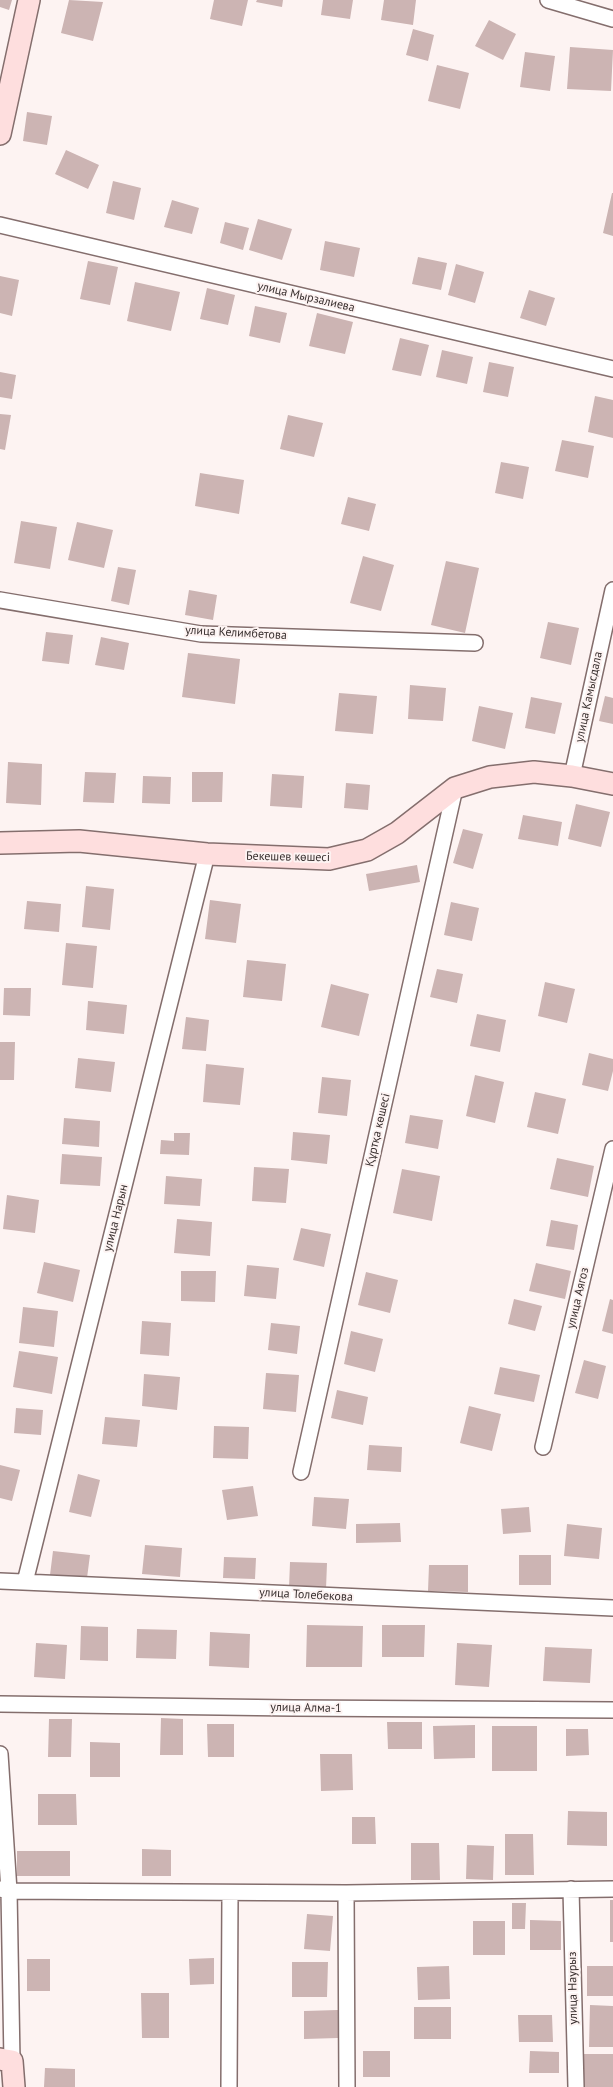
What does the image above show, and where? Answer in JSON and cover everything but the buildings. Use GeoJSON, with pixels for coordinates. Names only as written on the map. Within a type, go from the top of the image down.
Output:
{"type":"FeatureCollection","features":[{"type":"Feature","properties":{"kind":"main road"},"geometry":{"type":"LineString","coordinates":[[0,134],[29,0]]}},
{"type":"Feature","properties":{"kind":"main road","name":"Бекешев көшесі"},"geometry":{"type":"LineString","coordinates":[[0,843],[79,842],[207,854],[329,859],[367,850],[397,833],[455,788],[490,777],[534,772],[572,776],[613,784]]}},
{"type":"Feature","properties":{"kind":"main road"},"geometry":{"type":"LineString","coordinates":[[6,2060],[14,2087]]}},
{"type":"Feature","properties":{"kind":"street"},"geometry":{"type":"LineString","coordinates":[[548,0],[613,19]]}},
{"type":"Feature","properties":{"kind":"street","name":"улица Мырзалиева"},"geometry":{"type":"LineString","coordinates":[[0,225],[613,369]]}},
{"type":"Feature","properties":{"kind":"street","name":"улица Камысдала"},"geometry":{"type":"LineString","coordinates":[[572,776],[613,590]]}},
{"type":"Feature","properties":{"kind":"street","name":"улица Келимбетова"},"geometry":{"type":"LineString","coordinates":[[0,600],[201,634],[475,643]]}},
{"type":"Feature","properties":{"kind":"street","name":"Құртқа көшесі"},"geometry":{"type":"LineString","coordinates":[[301,1472],[455,788]]}},
{"type":"Feature","properties":{"kind":"street","name":"улица Нарын"},"geometry":{"type":"LineString","coordinates":[[25,1582],[207,854]]}},
{"type":"Feature","properties":{"kind":"street","name":"улица Аягоз"},"geometry":{"type":"LineString","coordinates":[[543,1447],[613,1149]]}},
{"type":"Feature","properties":{"kind":"street","name":"улица Толебекова"},"geometry":{"type":"LineString","coordinates":[[0,1581],[613,1608]]}},
{"type":"Feature","properties":{"kind":"street","name":"улица Алма-1"},"geometry":{"type":"LineString","coordinates":[[0,1704],[613,1710]]}},
{"type":"Feature","properties":{"kind":"street"},"geometry":{"type":"LineString","coordinates":[[0,1754],[6,2060]]}},
{"type":"Feature","properties":{"kind":"street","name":"улица Наурыз"},"geometry":{"type":"LineString","coordinates":[[571,1889],[576,2087]]}},
{"type":"Feature","properties":{"kind":"street"},"geometry":{"type":"LineString","coordinates":[[4,1890],[346,1893],[613,1889]]}},
{"type":"Feature","properties":{"kind":"street"},"geometry":{"type":"LineString","coordinates":[[229,2087],[230,1893]]}},
{"type":"Feature","properties":{"kind":"street"},"geometry":{"type":"LineString","coordinates":[[346,1893],[347,2087]]}}]}
